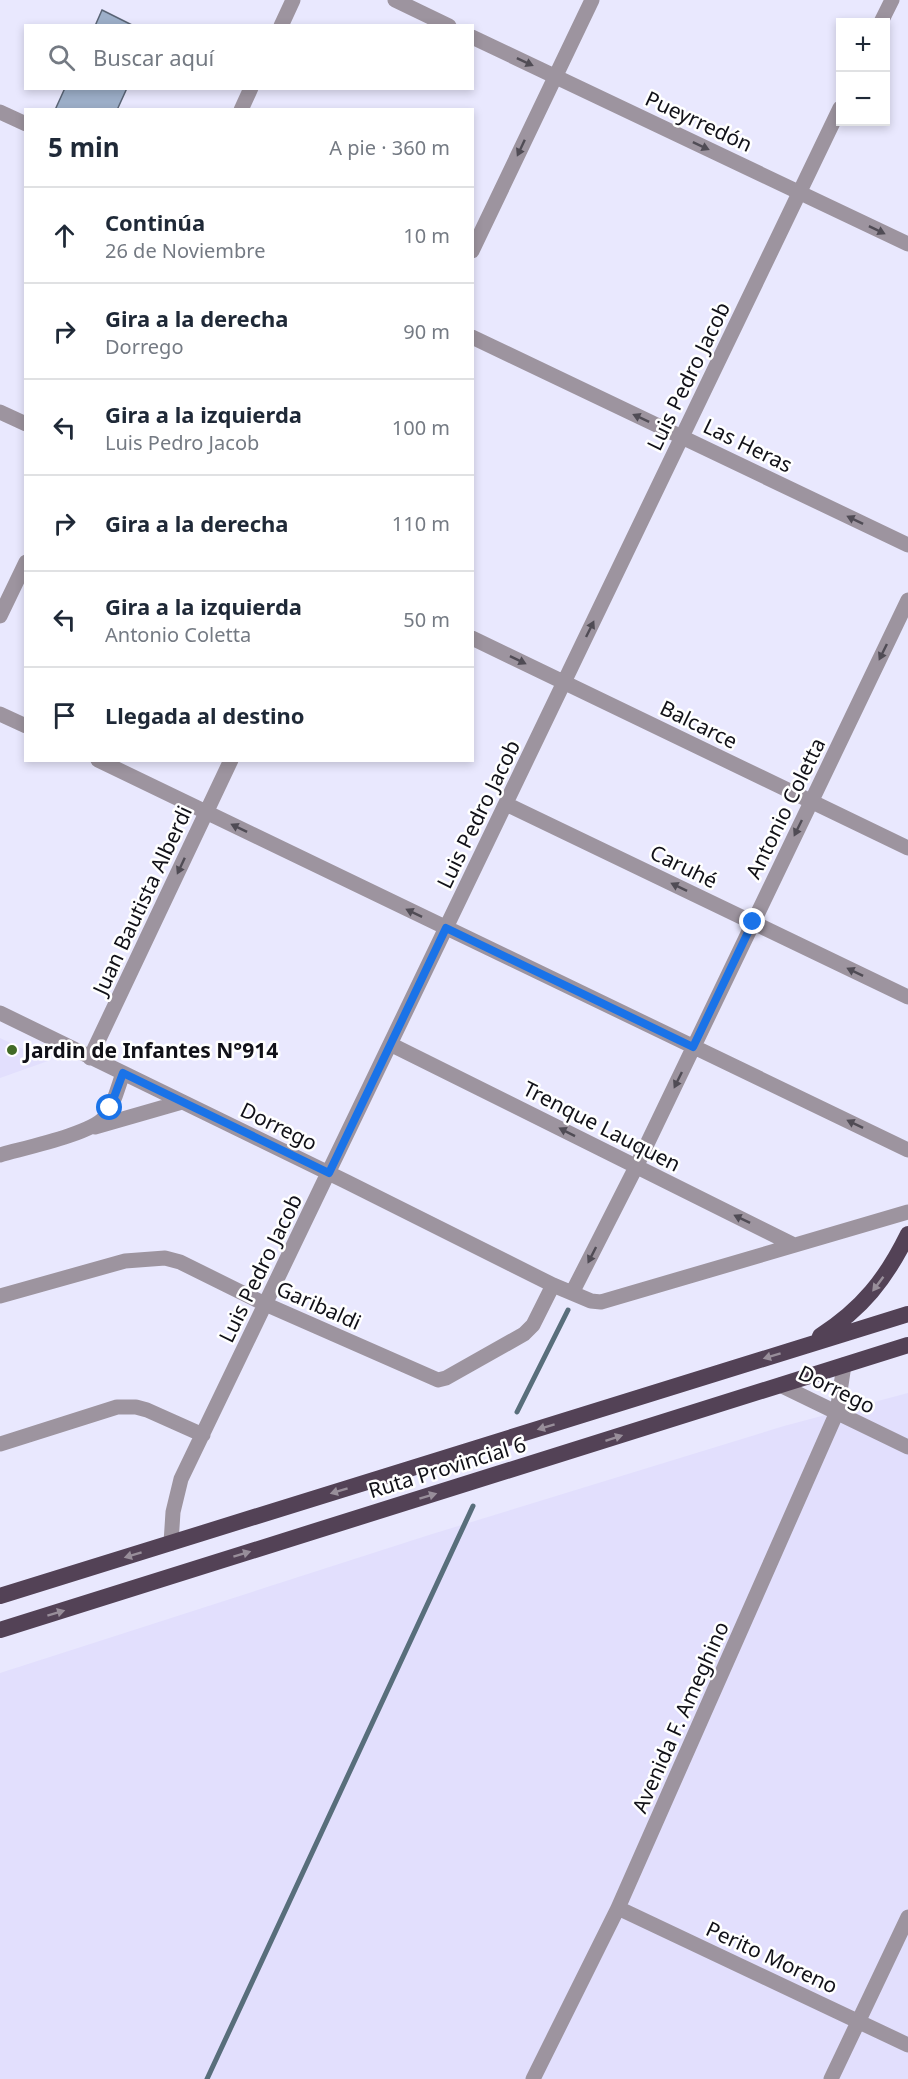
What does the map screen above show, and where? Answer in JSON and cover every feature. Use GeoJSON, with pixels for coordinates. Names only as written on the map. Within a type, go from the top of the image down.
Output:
{"type":"FeatureCollection","features":[{"type":"Feature","properties":{"kind":"highway"},"geometry":{"type":"LineString","coordinates":[[801,1347],[842,1321],[858,1307],[881,1281],[908,1234]]}},
{"type":"Feature","properties":{"kind":"highway","name":"Ruta Provincial 6"},"geometry":{"type":"LineString","coordinates":[[0,1596],[908,1314]]}},
{"type":"Feature","properties":{"kind":"highway","name":"Ruta Provincial 6"},"geometry":{"type":"LineString","coordinates":[[0,1630],[908,1345]]}},
{"type":"Feature","properties":{"kind":"street"},"geometry":{"type":"LineString","coordinates":[[282,24],[293,0]]}},
{"type":"Feature","properties":{"kind":"street"},"geometry":{"type":"LineString","coordinates":[[395,0],[445,24]]}},
{"type":"Feature","properties":{"kind":"street"},"geometry":{"type":"LineString","coordinates":[[474,247],[592,0]]}},
{"type":"Feature","properties":{"kind":"street"},"geometry":{"type":"LineString","coordinates":[[884,18],[892,0]]}},
{"type":"Feature","properties":{"kind":"street","name":"Pueyrredón"},"geometry":{"type":"LineString","coordinates":[[474,38],[908,244]]}},
{"type":"Feature","properties":{"kind":"street"},"geometry":{"type":"LineString","coordinates":[[242,108],[250,90]]}},
{"type":"Feature","properties":{"kind":"street"},"geometry":{"type":"LineString","coordinates":[[0,112],[24,123]]}},
{"type":"Feature","properties":{"kind":"street","name":"Luis Pedro Jacob"},"geometry":{"type":"LineString","coordinates":[[171,1543],[173,1512],[182,1479],[836,116]]}},
{"type":"Feature","properties":{"kind":"street","name":"Las Heras"},"geometry":{"type":"LineString","coordinates":[[474,338],[908,545]]}},
{"type":"Feature","properties":{"kind":"street"},"geometry":{"type":"LineString","coordinates":[[0,412],[24,423]]}},
{"type":"Feature","properties":{"kind":"street"},"geometry":{"type":"LineString","coordinates":[[0,616],[24,566]]}},
{"type":"Feature","properties":{"kind":"street","name":"Antonio Coletta"},"geometry":{"type":"LineString","coordinates":[[572,1293],[636,1167],[908,600]]}},
{"type":"Feature","properties":{"kind":"street","name":"Balcarce"},"geometry":{"type":"LineString","coordinates":[[474,639],[908,848]]}},
{"type":"Feature","properties":{"kind":"street"},"geometry":{"type":"LineString","coordinates":[[0,714],[24,725]]}},
{"type":"Feature","properties":{"kind":"street"},"geometry":{"type":"LineString","coordinates":[[102,762],[908,1150]]}},
{"type":"Feature","properties":{"kind":"street","name":"Juan Bautista Alberdi"},"geometry":{"type":"LineString","coordinates":[[90,1058],[230,762]]}},
{"type":"Feature","properties":{"kind":"street","name":"Caruhé"},"geometry":{"type":"LineString","coordinates":[[506,804],[908,997]]}},
{"type":"Feature","properties":{"kind":"street","name":"Dorrego"},"geometry":{"type":"LineString","coordinates":[[0,1013],[572,1293]]}},
{"type":"Feature","properties":{"kind":"street","name":"Trenque Lauquen"},"geometry":{"type":"LineString","coordinates":[[390,1044],[794,1245]]}},
{"type":"Feature","properties":{"kind":"street"},"geometry":{"type":"LineString","coordinates":[[89,1129],[105,1118],[123,1073]]}},
{"type":"Feature","properties":{"kind":"street"},"geometry":{"type":"LineString","coordinates":[[0,1155],[182,1102]]}},
{"type":"Feature","properties":{"kind":"street"},"geometry":{"type":"LineString","coordinates":[[572,1293],[591,1301],[601,1302],[908,1212]]}},
{"type":"Feature","properties":{"kind":"street","name":"Garibaldi"},"geometry":{"type":"LineString","coordinates":[[0,1296],[124,1261],[165,1258],[180,1262],[266,1305],[438,1380],[446,1378],[524,1334],[533,1325],[554,1285]]}},
{"type":"Feature","properties":{"kind":"street","name":"Avenida F. Ameghino"},"geometry":{"type":"LineString","coordinates":[[533,2079],[618,1908],[837,1412],[844,1365]]}},
{"type":"Feature","properties":{"kind":"street","name":"Dorrego"},"geometry":{"type":"LineString","coordinates":[[780,1385],[908,1446]]}},
{"type":"Feature","properties":{"kind":"street"},"geometry":{"type":"LineString","coordinates":[[0,1444],[117,1407],[136,1407],[147,1410],[203,1435]]}},
{"type":"Feature","properties":{"kind":"street","name":"Perito Moreno"},"geometry":{"type":"LineString","coordinates":[[618,1908],[908,2045]]}},
{"type":"Feature","properties":{"kind":"street"},"geometry":{"type":"LineString","coordinates":[[831,2079],[908,1917]]}},
{"type":"Feature","properties":{"kind":"shaded area","name":"Jardin de Infantes N°914"},"geometry":{"type":"Polygon","coordinates":[[[0,1038],[48,1061],[0,1078],[0,1038]]]}},
{"type":"Feature","properties":{"kind":"shaded area"},"geometry":{"type":"Polygon","coordinates":[[[908,1393],[908,2079],[0,2079],[0,1673],[429,1535],[784,1426],[908,1393]]]}},
{"type":"Feature","properties":{"kind":"building"},"geometry":{"type":"Polygon","coordinates":[[[102,10],[130,24],[96,24],[102,10]]]}},
{"type":"Feature","properties":{"kind":"building"},"geometry":{"type":"Polygon","coordinates":[[[64,90],[126,90],[118,108],[56,108],[64,90]]]}},
{"type":"Feature","properties":{"kind":"waterway"},"geometry":{"type":"LineString","coordinates":[[517,1412],[568,1310]]}},
{"type":"Feature","properties":{"kind":"waterway"},"geometry":{"type":"LineString","coordinates":[[207,2079],[473,1506]]}},
{"type":"Feature","properties":{"kind":"place","name":"Jardin de Infantes N°914"},"geometry":{"type":"Point","coordinates":[12,1050]}},
{"type":"Feature","properties":{"kind":"route"},"geometry":{"type":"LineString","coordinates":[[110,1108],[123,1073],[329,1173],[446,928],[693,1047],[753,922]]}}]}
